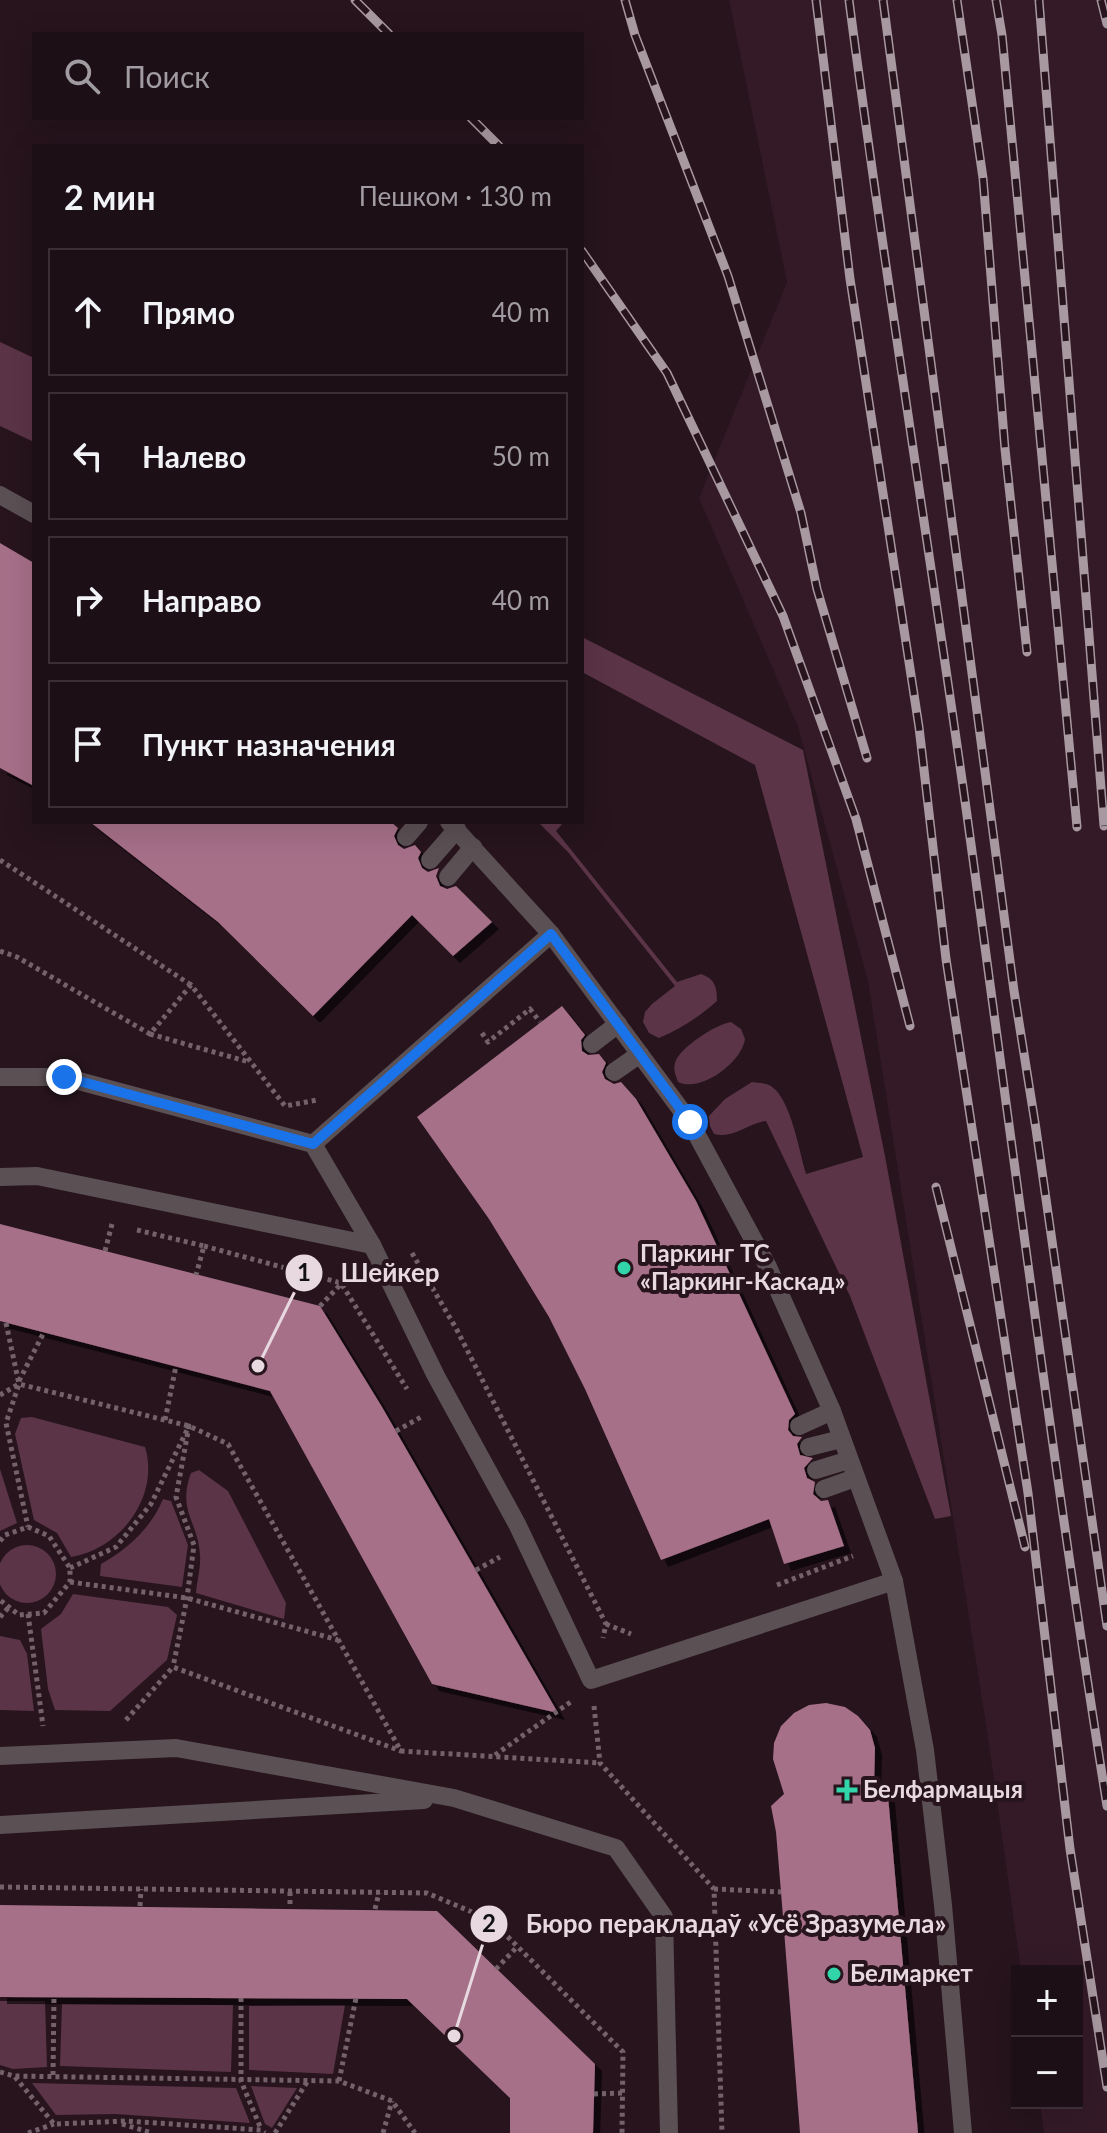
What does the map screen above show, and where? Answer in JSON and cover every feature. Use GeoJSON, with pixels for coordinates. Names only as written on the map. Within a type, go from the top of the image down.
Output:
{"type":"FeatureCollection","features":[{"type":"Feature","properties":{"kind":"lane"},"geometry":{"type":"LineString","coordinates":[[0,495],[32,513]]}},
{"type":"Feature","properties":{"kind":"lane"},"geometry":{"type":"LineString","coordinates":[[406,837],[417,824]]}},
{"type":"Feature","properties":{"kind":"lane"},"geometry":{"type":"LineString","coordinates":[[430,860],[453,826],[551,934],[690,1122],[768,1267],[832,1411],[894,1581],[925,1750],[943,1905],[963,2133]]}},
{"type":"Feature","properties":{"kind":"lane"},"geometry":{"type":"LineString","coordinates":[[448,877],[473,847]]}},
{"type":"Feature","properties":{"kind":"lane"},"geometry":{"type":"LineString","coordinates":[[313,1144],[551,934]]}},
{"type":"Feature","properties":{"kind":"lane"},"geometry":{"type":"LineString","coordinates":[[592,1044],[618,1024]]}},
{"type":"Feature","properties":{"kind":"lane"},"geometry":{"type":"LineString","coordinates":[[614,1072],[640,1054]]}},
{"type":"Feature","properties":{"kind":"lane"},"geometry":{"type":"LineString","coordinates":[[0,1077],[64,1077],[313,1144],[372,1245],[436,1376],[517,1524],[591,1680],[894,1581]]}},
{"type":"Feature","properties":{"kind":"lane"},"geometry":{"type":"LineString","coordinates":[[0,1177],[37,1176],[372,1245]]}},
{"type":"Feature","properties":{"kind":"lane"},"geometry":{"type":"LineString","coordinates":[[799,1426],[832,1411]]}},
{"type":"Feature","properties":{"kind":"lane"},"geometry":{"type":"LineString","coordinates":[[809,1447],[841,1439]]}},
{"type":"Feature","properties":{"kind":"lane"},"geometry":{"type":"LineString","coordinates":[[816,1470],[852,1469]]}},
{"type":"Feature","properties":{"kind":"lane"},"geometry":{"type":"LineString","coordinates":[[824,1489],[852,1469]]}},
{"type":"Feature","properties":{"kind":"lane"},"geometry":{"type":"LineString","coordinates":[[0,1756],[176,1748],[454,1798],[616,1848],[664,1917],[669,2133]]}},
{"type":"Feature","properties":{"kind":"lane"},"geometry":{"type":"LineString","coordinates":[[0,1825],[454,1798]]}},
{"type":"Feature","properties":{"kind":"path"},"geometry":{"type":"LineString","coordinates":[[0,860],[191,985]]}},
{"type":"Feature","properties":{"kind":"path"},"geometry":{"type":"LineString","coordinates":[[481,1030],[488,1042],[530,1009],[540,1022]]}},
{"type":"Feature","properties":{"kind":"path"},"geometry":{"type":"LineString","coordinates":[[150,1034],[250,1062]]}},
{"type":"Feature","properties":{"kind":"path"},"geometry":{"type":"LineString","coordinates":[[98,1220],[112,1224],[105,1251]]}},
{"type":"Feature","properties":{"kind":"path"},"geometry":{"type":"LineString","coordinates":[[128,1228],[341,1283],[415,1402]]}},
{"type":"Feature","properties":{"kind":"path"},"geometry":{"type":"LineString","coordinates":[[196,1275],[204,1246]]}},
{"type":"Feature","properties":{"kind":"path"},"geometry":{"type":"LineString","coordinates":[[320,1306],[341,1283]]}},
{"type":"Feature","properties":{"kind":"path"},"geometry":{"type":"LineString","coordinates":[[6,1323],[19,1383]]}},
{"type":"Feature","properties":{"kind":"path"},"geometry":{"type":"LineString","coordinates":[[28,1527],[6,1423],[19,1383],[44,1332]]}},
{"type":"Feature","properties":{"kind":"path"},"geometry":{"type":"LineString","coordinates":[[165,1420],[176,1366]]}},
{"type":"Feature","properties":{"kind":"path"},"geometry":{"type":"LineString","coordinates":[[0,1395],[19,1383],[189,1426],[228,1444],[401,1751]]}},
{"type":"Feature","properties":{"kind":"path"},"geometry":{"type":"LineString","coordinates":[[396,1431],[423,1416],[430,1429]]}},
{"type":"Feature","properties":{"kind":"path"},"geometry":{"type":"LineString","coordinates":[[70,1568],[116,1547],[151,1504],[189,1426]]}},
{"type":"Feature","properties":{"kind":"path"},"geometry":{"type":"LineString","coordinates":[[120,1726],[173,1667],[194,1545],[176,1497],[189,1426]]}},
{"type":"Feature","properties":{"kind":"path"},"geometry":{"type":"LineString","coordinates":[[0,1541],[5,1535],[28,1527],[49,1536],[70,1568],[70,1582],[44,1613],[19,1615],[0,1600]]}},
{"type":"Feature","properties":{"kind":"path"},"geometry":{"type":"LineString","coordinates":[[493,1544],[506,1570]]}},
{"type":"Feature","properties":{"kind":"path"},"geometry":{"type":"LineString","coordinates":[[772,1587],[853,1557],[862,1545]]}},
{"type":"Feature","properties":{"kind":"path"},"geometry":{"type":"LineString","coordinates":[[476,1570],[500,1557]]}},
{"type":"Feature","properties":{"kind":"path"},"geometry":{"type":"LineString","coordinates":[[70,1582],[187,1598],[338,1640]]}},
{"type":"Feature","properties":{"kind":"path"},"geometry":{"type":"LineString","coordinates":[[0,1617],[9,1607]]}},
{"type":"Feature","properties":{"kind":"path"},"geometry":{"type":"LineString","coordinates":[[28,1614],[43,1726]]}},
{"type":"Feature","properties":{"kind":"path"},"geometry":{"type":"LineString","coordinates":[[606,1624],[629,1634],[643,1631]]}},
{"type":"Feature","properties":{"kind":"path"},"geometry":{"type":"LineString","coordinates":[[173,1667],[401,1751],[600,1763]]}},
{"type":"Feature","properties":{"kind":"path"},"geometry":{"type":"LineString","coordinates":[[493,1756],[573,1701],[566,1688]]}},
{"type":"Feature","properties":{"kind":"path"},"geometry":{"type":"LineString","coordinates":[[29,1726],[58,1726]]}},
{"type":"Feature","properties":{"kind":"path"},"geometry":{"type":"LineString","coordinates":[[0,1887],[427,1893],[491,1920],[623,2052],[622,2133]]}},
{"type":"Feature","properties":{"kind":"path"},"geometry":{"type":"LineString","coordinates":[[140,1906],[141,1889]]}},
{"type":"Feature","properties":{"kind":"path"},"geometry":{"type":"LineString","coordinates":[[714,1889],[781,1892]]}},
{"type":"Feature","properties":{"kind":"path"},"geometry":{"type":"LineString","coordinates":[[290,1892],[290,1908]]}},
{"type":"Feature","properties":{"kind":"path"},"geometry":{"type":"LineString","coordinates":[[375,1909],[379,1893]]}},
{"type":"Feature","properties":{"kind":"path"},"geometry":{"type":"LineString","coordinates":[[496,1969],[517,1946]]}},
{"type":"Feature","properties":{"kind":"path"},"geometry":{"type":"LineString","coordinates":[[53,2075],[54,1997]]}},
{"type":"Feature","properties":{"kind":"path"},"geometry":{"type":"LineString","coordinates":[[28,2133],[54,2124],[116,2122],[263,2131],[241,2081],[241,1998]]}},
{"type":"Feature","properties":{"kind":"path"},"geometry":{"type":"LineString","coordinates":[[339,2081],[356,1998]]}},
{"type":"Feature","properties":{"kind":"path"},"geometry":{"type":"LineString","coordinates":[[0,2072],[14,2076],[339,2081],[392,2101],[415,2133]]}},
{"type":"Feature","properties":{"kind":"path"},"geometry":{"type":"LineString","coordinates":[[14,2076],[54,2124]]}},
{"type":"Feature","properties":{"kind":"path"},"geometry":{"type":"LineString","coordinates":[[275,2133],[308,2081]]}},
{"type":"Feature","properties":{"kind":"path"},"geometry":{"type":"LineString","coordinates":[[594,2094],[622,2093]]}},
{"type":"Feature","properties":{"kind":"path"},"geometry":{"type":"LineString","coordinates":[[383,2133],[392,2101]]}},
{"type":"Feature","properties":{"kind":"path"},"geometry":{"type":"LineString","coordinates":[[116,2122],[152,2133]]}},
{"type":"Feature","properties":{"kind":"shaded area"},"geometry":{"type":"Polygon","coordinates":[[[729,0],[1107,0],[1107,2133],[1044,2133],[1041,2109],[1083,2109],[1083,1965],[1020,1965],[988,1737],[868,981],[798,727],[699,498],[787,282],[729,0]]]}},
{"type":"Feature","properties":{"kind":"shaded area"},"geometry":{"type":"Polygon","coordinates":[[[0,342],[32,357],[32,441],[0,426],[0,342]]]}},
{"type":"Feature","properties":{"kind":"shaded area"},"geometry":{"type":"Polygon","coordinates":[[[584,638],[803,750],[885,1156],[951,1516],[935,1519],[850,1296],[766,1121],[721,1135],[714,1134],[710,1126],[709,1116],[725,1099],[752,1082],[764,1084],[771,1086],[784,1102],[806,1174],[863,1157],[755,765],[584,673],[584,638]]]}},
{"type":"Feature","properties":{"kind":"shaded area"},"geometry":{"type":"Polygon","coordinates":[[[540,824],[562,824],[556,831],[677,982],[701,974],[706,976],[714,984],[717,1001],[690,1022],[659,1038],[649,1033],[643,1022],[645,1012],[675,986],[568,852],[540,824]]]}},
{"type":"Feature","properties":{"kind":"shaded area"},"geometry":{"type":"Polygon","coordinates":[[[731,1022],[741,1029],[745,1039],[729,1066],[698,1083],[678,1082],[674,1066],[683,1051],[708,1032],[731,1022]]]}},
{"type":"Feature","properties":{"kind":"shaded area"},"geometry":{"type":"Polygon","coordinates":[[[32,1417],[145,1447],[147,1484],[141,1501],[120,1532],[89,1552],[71,1557],[57,1533],[34,1520],[15,1434],[21,1418],[32,1417]]]}},
{"type":"Feature","properties":{"kind":"shaded area"},"geometry":{"type":"Polygon","coordinates":[[[0,1469],[17,1523],[0,1531],[0,1469]]]}},
{"type":"Feature","properties":{"kind":"shaded area"},"geometry":{"type":"Polygon","coordinates":[[[199,1470],[228,1491],[286,1603],[284,1619],[196,1593],[200,1555],[186,1497],[191,1473],[199,1470]]]}},
{"type":"Feature","properties":{"kind":"shaded area"},"geometry":{"type":"Polygon","coordinates":[[[163,1499],[171,1501],[188,1545],[182,1587],[100,1576],[101,1564],[138,1537],[163,1499]]]}},
{"type":"Feature","properties":{"kind":"shaded area"},"geometry":{"type":"Polygon","coordinates":[[[16,1547],[38,1547],[48,1553],[54,1563],[54,1585],[48,1595],[38,1601],[16,1601],[6,1595],[0,1585],[0,1563],[6,1553],[16,1547]]]}},
{"type":"Feature","properties":{"kind":"shaded area"},"geometry":{"type":"Polygon","coordinates":[[[73,1594],[168,1607],[177,1615],[167,1660],[110,1711],[55,1710],[48,1689],[41,1629],[61,1614],[73,1594]]]}},
{"type":"Feature","properties":{"kind":"shaded area"},"geometry":{"type":"Polygon","coordinates":[[[0,1636],[20,1640],[27,1654],[34,1711],[0,1710],[0,1636]]]}},
{"type":"Feature","properties":{"kind":"shaded area"},"geometry":{"type":"Polygon","coordinates":[[[0,2001],[45,2001],[47,2067],[13,2069],[0,2065],[0,2001]]]}},
{"type":"Feature","properties":{"kind":"shaded area"},"geometry":{"type":"Polygon","coordinates":[[[62,2004],[233,2005],[231,2072],[60,2066],[62,2004]]]}},
{"type":"Feature","properties":{"kind":"shaded area"},"geometry":{"type":"Polygon","coordinates":[[[345,2005],[333,2074],[249,2070],[249,2006],[345,2005]]]}},
{"type":"Feature","properties":{"kind":"shaded area"},"geometry":{"type":"Polygon","coordinates":[[[32,2083],[236,2088],[250,2123],[115,2114],[56,2115],[32,2083]]]}},
{"type":"Feature","properties":{"kind":"shaded area"},"geometry":{"type":"Polygon","coordinates":[[[251,2086],[297,2088],[272,2128],[265,2124],[251,2086]]]}},
{"type":"Feature","properties":{"kind":"building"},"geometry":{"type":"Polygon","coordinates":[[[0,543],[32,562],[32,785],[0,768],[0,543]]]}},
{"type":"Feature","properties":{"kind":"building"},"geometry":{"type":"Polygon","coordinates":[[[93,824],[393,824],[398,828],[394,836],[398,845],[404,849],[415,845],[421,852],[418,858],[422,868],[428,872],[439,868],[436,876],[440,886],[447,889],[456,886],[492,922],[453,956],[412,915],[313,1016],[218,922],[93,824]]]}},
{"type":"Feature","properties":{"kind":"building","name":"Паркинг ТС «Паркинг-Каскад»"},"geometry":{"type":"Polygon","coordinates":[[[562,1006],[585,1035],[581,1040],[582,1051],[588,1055],[599,1054],[606,1063],[602,1072],[605,1079],[614,1084],[621,1082],[636,1099],[696,1201],[795,1414],[789,1420],[788,1430],[793,1436],[802,1437],[797,1444],[800,1455],[813,1458],[804,1468],[807,1478],[815,1482],[813,1494],[821,1501],[828,1500],[844,1546],[784,1564],[769,1519],[661,1560],[585,1389],[549,1317],[489,1219],[417,1117],[562,1006]]]}},
{"type":"Feature","properties":{"kind":"building"},"geometry":{"type":"Polygon","coordinates":[[[0,1224],[320,1306],[382,1407],[558,1713],[432,1684],[270,1391],[0,1321],[0,1224]]]}},
{"type":"Feature","properties":{"kind":"building"},"geometry":{"type":"Polygon","coordinates":[[[826,1703],[845,1707],[870,1730],[875,1748],[874,1787],[888,1796],[918,2133],[800,2133],[776,1832],[771,1806],[784,1794],[773,1759],[774,1743],[781,1726],[794,1713],[809,1705],[826,1703]]]}},
{"type":"Feature","properties":{"kind":"building"},"geometry":{"type":"Polygon","coordinates":[[[0,1905],[437,1911],[595,2064],[593,2133],[510,2133],[510,2098],[407,1999],[0,1997],[0,1905]]]}},
{"type":"Feature","properties":{"kind":"railway"},"geometry":{"type":"LineString","coordinates":[[355,0],[387,32]]}},
{"type":"Feature","properties":{"kind":"railway"},"geometry":{"type":"LineString","coordinates":[[625,0],[635,35],[728,276],[801,513],[817,589],[867,758]]}},
{"type":"Feature","properties":{"kind":"railway"},"geometry":{"type":"LineString","coordinates":[[816,0],[850,279],[919,727],[946,959],[1028,1493],[1070,1849],[1107,2087]]}},
{"type":"Feature","properties":{"kind":"railway"},"geometry":{"type":"LineString","coordinates":[[849,0],[966,808],[1051,1432],[1107,1806]]}},
{"type":"Feature","properties":{"kind":"railway"},"geometry":{"type":"LineString","coordinates":[[883,0],[1014,991],[1107,1626]]}},
{"type":"Feature","properties":{"kind":"railway"},"geometry":{"type":"LineString","coordinates":[[957,0],[983,178],[1005,449],[1027,652]]}},
{"type":"Feature","properties":{"kind":"railway"},"geometry":{"type":"LineString","coordinates":[[996,0],[1002,35],[1077,827]]}},
{"type":"Feature","properties":{"kind":"railway"},"geometry":{"type":"LineString","coordinates":[[1039,0],[1104,826]]}},
{"type":"Feature","properties":{"kind":"railway"},"geometry":{"type":"LineString","coordinates":[[1101,0],[1107,24]]}},
{"type":"Feature","properties":{"kind":"railway"},"geometry":{"type":"LineString","coordinates":[[473,120],[497,144]]}},
{"type":"Feature","properties":{"kind":"railway"},"geometry":{"type":"LineString","coordinates":[[584,254],[667,373],[783,616],[856,819],[910,1026]]}},
{"type":"Feature","properties":{"kind":"railway"},"geometry":{"type":"LineString","coordinates":[[936,1187],[1025,1547]]}},
{"type":"Feature","properties":{"kind":"place","name":"Паркинг ТС «Паркинг-Каскад»"},"geometry":{"type":"Point","coordinates":[624,1268]}},
{"type":"Feature","properties":{"kind":"place","name":"Шейкер"},"geometry":{"type":"Point","coordinates":[258,1366]}},
{"type":"Feature","properties":{"kind":"place","name":"Белфармацыя"},"geometry":{"type":"Point","coordinates":[847,1790]}},
{"type":"Feature","properties":{"kind":"place","name":"Белмаркет"},"geometry":{"type":"Point","coordinates":[834,1974]}},
{"type":"Feature","properties":{"kind":"place","name":"Бюро перакладаў «Усё Зразумела»"},"geometry":{"type":"Point","coordinates":[454,2036]}},
{"type":"Feature","properties":{"kind":"route"},"geometry":{"type":"LineString","coordinates":[[64,1077],[313,1144],[551,934],[690,1122]]}}]}
